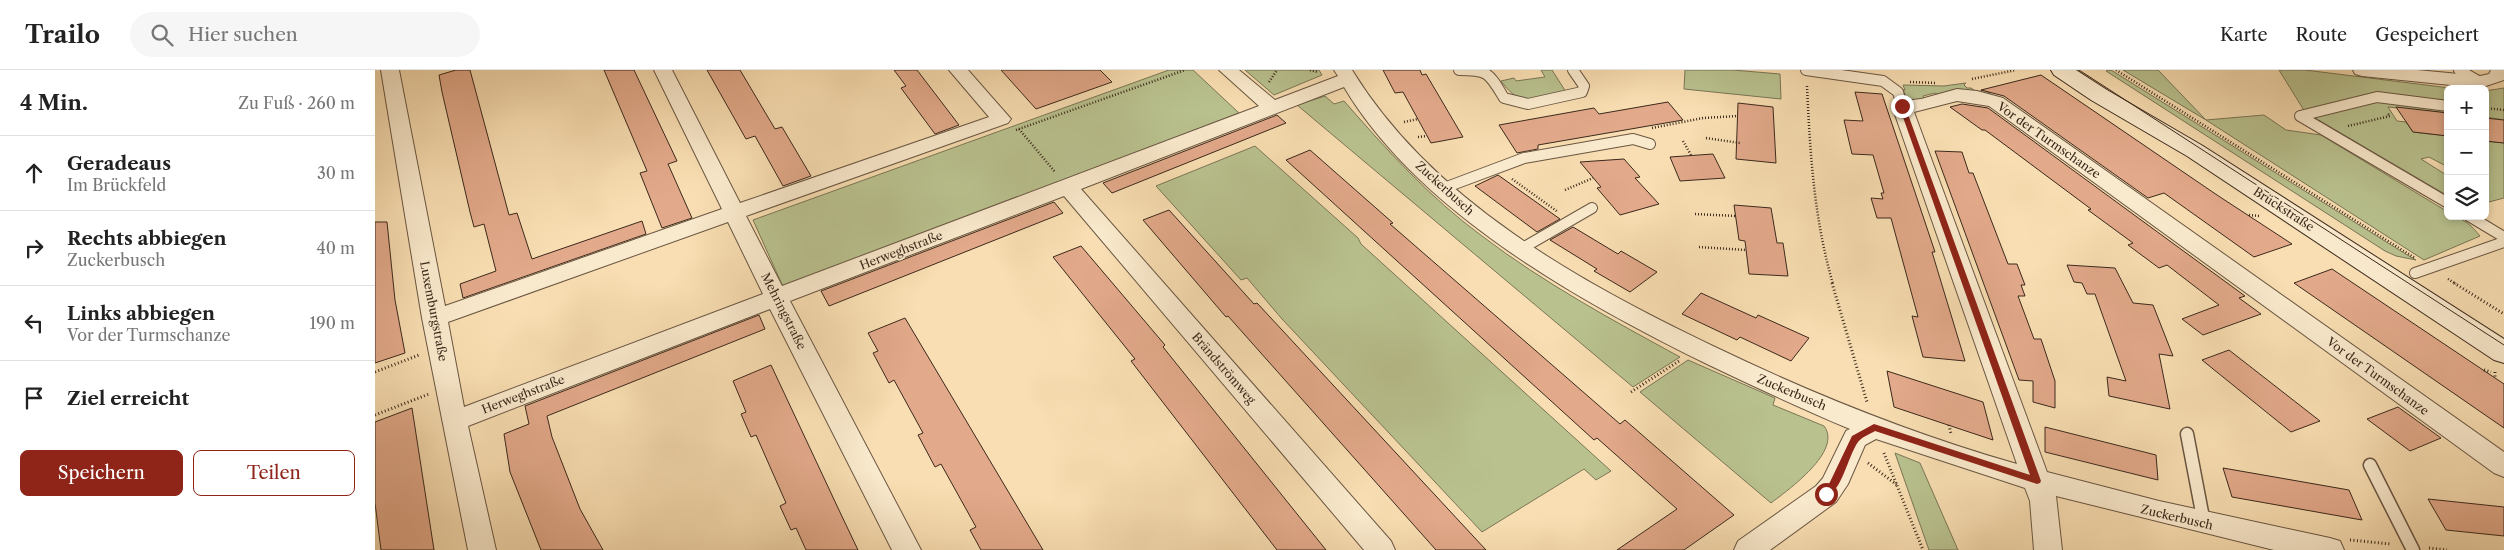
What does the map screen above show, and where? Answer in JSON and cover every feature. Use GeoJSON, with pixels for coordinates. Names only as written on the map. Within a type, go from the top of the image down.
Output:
{"type":"FeatureCollection","features":[{"type":"Feature","properties":{"kind":"main road","name":"Brückstraße"},"geometry":{"type":"LineString","coordinates":[[2062,70],[2099,95],[2195,151],[2499,362]]}},
{"type":"Feature","properties":{"kind":"main road","name":"Brückstraße"},"geometry":{"type":"LineString","coordinates":[[2095,70],[2418,267],[2504,330]]}},
{"type":"Feature","properties":{"kind":"street","name":"Luxemburgstraße"},"geometry":{"type":"LineString","coordinates":[[390,70],[440,348],[482,550]]}},
{"type":"Feature","properties":{"kind":"street","name":"Mehringstraße"},"geometry":{"type":"LineString","coordinates":[[663,70],[776,298],[907,550]]}},
{"type":"Feature","properties":{"kind":"street"},"geometry":{"type":"LineString","coordinates":[[435,318],[735,213],[1010,124],[958,70]]}},
{"type":"Feature","properties":{"kind":"street"},"geometry":{"type":"LineString","coordinates":[[1228,70],[1267,98]]}},
{"type":"Feature","properties":{"kind":"street"},"geometry":{"type":"LineString","coordinates":[[2362,70],[2409,73],[2480,82],[2496,78],[2500,70]]}},
{"type":"Feature","properties":{"kind":"street","name":"Herweghstraße"},"geometry":{"type":"LineString","coordinates":[[454,421],[1067,186],[1267,98],[1346,74]]}},
{"type":"Feature","properties":{"kind":"street","name":"Zuckerbusch"},"geometry":{"type":"LineString","coordinates":[[1346,74],[1361,98],[1396,141],[1444,188],[1480,219],[1521,249],[1591,293],[1696,348],[1874,428],[2037,481],[2204,524],[2338,545]]}},
{"type":"Feature","properties":{"kind":"street","name":"Vor der Turmschanze"},"geometry":{"type":"LineString","coordinates":[[1902,106],[1915,107],[1959,95],[1981,97],[1996,102],[2504,466]]}},
{"type":"Feature","properties":{"kind":"street"},"geometry":{"type":"LineString","coordinates":[[1902,106],[2044,500],[2048,550]]}},
{"type":"Feature","properties":{"kind":"street","name":"Brändströmweg"},"geometry":{"type":"LineString","coordinates":[[1067,186],[1381,550]]}},
{"type":"Feature","properties":{"kind":"street"},"geometry":{"type":"LineString","coordinates":[[1748,550],[1826,494],[1833,484],[1855,438],[1874,428]]}},
{"type":"Feature","properties":{"kind":"lane"},"geometry":{"type":"LineString","coordinates":[[1459,70],[1482,71],[1490,74],[1504,98],[1525,104],[1582,92],[1584,86],[1573,70]]}},
{"type":"Feature","properties":{"kind":"lane"},"geometry":{"type":"LineString","coordinates":[[1806,70],[1883,81],[1898,92],[1902,106]]}},
{"type":"Feature","properties":{"kind":"lane"},"geometry":{"type":"LineString","coordinates":[[2459,70],[2480,82]]}},
{"type":"Feature","properties":{"kind":"lane"},"geometry":{"type":"LineString","coordinates":[[2444,105],[2377,97],[2300,116],[2444,201]]}},
{"type":"Feature","properties":{"kind":"lane"},"geometry":{"type":"LineString","coordinates":[[1444,188],[1525,158],[1633,139],[1650,144]]}},
{"type":"Feature","properties":{"kind":"lane"},"geometry":{"type":"LineString","coordinates":[[1521,249],[1592,208]]}},
{"type":"Feature","properties":{"kind":"lane"},"geometry":{"type":"LineString","coordinates":[[2476,220],[2504,237]]}},
{"type":"Feature","properties":{"kind":"lane"},"geometry":{"type":"LineString","coordinates":[[2418,267],[2504,242]]}},
{"type":"Feature","properties":{"kind":"lane"},"geometry":{"type":"LineString","coordinates":[[2187,434],[2204,524]]}},
{"type":"Feature","properties":{"kind":"lane"},"geometry":{"type":"LineString","coordinates":[[2370,465],[2412,548]]}},
{"type":"Feature","properties":{"kind":"path"},"geometry":{"type":"LineString","coordinates":[[1267,98],[1277,70]]}},
{"type":"Feature","properties":{"kind":"path"},"geometry":{"type":"LineString","coordinates":[[2116,70],[2418,267]]}},
{"type":"Feature","properties":{"kind":"path"},"geometry":{"type":"LineString","coordinates":[[1807,83],[1811,168],[1823,251],[1874,428],[1923,550]]}},
{"type":"Feature","properties":{"kind":"path"},"geometry":{"type":"LineString","coordinates":[[2325,131],[2390,116],[2377,97]]}},
{"type":"Feature","properties":{"kind":"path"},"geometry":{"type":"LineString","coordinates":[[2489,108],[2504,110]]}},
{"type":"Feature","properties":{"kind":"path"},"geometry":{"type":"LineString","coordinates":[[1647,129],[1703,118],[1737,116]]}},
{"type":"Feature","properties":{"kind":"path"},"geometry":{"type":"LineString","coordinates":[[1010,124],[1067,186]]}},
{"type":"Feature","properties":{"kind":"path"},"geometry":{"type":"LineString","coordinates":[[1705,138],[1741,143]]}},
{"type":"Feature","properties":{"kind":"path"},"geometry":{"type":"LineString","coordinates":[[1683,141],[1691,155]]}},
{"type":"Feature","properties":{"kind":"path"},"geometry":{"type":"LineString","coordinates":[[1507,176],[1571,221]]}},
{"type":"Feature","properties":{"kind":"path"},"geometry":{"type":"LineString","coordinates":[[1565,190],[1593,178]]}},
{"type":"Feature","properties":{"kind":"path"},"geometry":{"type":"LineString","coordinates":[[1695,214],[1736,216]]}},
{"type":"Feature","properties":{"kind":"path"},"geometry":{"type":"LineString","coordinates":[[2257,217],[2258,221]]}},
{"type":"Feature","properties":{"kind":"path"},"geometry":{"type":"LineString","coordinates":[[1699,248],[1746,250]]}},
{"type":"Feature","properties":{"kind":"path"},"geometry":{"type":"LineString","coordinates":[[2444,276],[2504,314]]}},
{"type":"Feature","properties":{"kind":"path"},"geometry":{"type":"LineString","coordinates":[[375,372],[440,348]]}},
{"type":"Feature","properties":{"kind":"path"},"geometry":{"type":"LineString","coordinates":[[1631,392],[1687,356]]}},
{"type":"Feature","properties":{"kind":"path"},"geometry":{"type":"LineString","coordinates":[[2495,378],[2499,362]]}},
{"type":"Feature","properties":{"kind":"path"},"geometry":{"type":"LineString","coordinates":[[375,415],[448,387]]}},
{"type":"Feature","properties":{"kind":"path"},"geometry":{"type":"LineString","coordinates":[[1865,461],[1897,485]]}},
{"type":"Feature","properties":{"kind":"path"},"geometry":{"type":"LineString","coordinates":[[2338,545],[2447,550]]}},
{"type":"Feature","properties":{"kind":"green space"},"geometry":{"type":"Polygon","coordinates":[[[1169,70],[1193,70],[1239,113],[784,289],[753,220],[1169,70]]]}},
{"type":"Feature","properties":{"kind":"green space"},"geometry":{"type":"Polygon","coordinates":[[[1245,70],[1319,70],[1322,75],[1274,95],[1245,70]]]}},
{"type":"Feature","properties":{"kind":"green space"},"geometry":{"type":"Polygon","coordinates":[[[1541,70],[1552,70],[1566,92],[1538,99],[1523,99],[1516,96],[1501,81],[1514,78],[1516,81],[1545,77],[1541,70]]]}},
{"type":"Feature","properties":{"kind":"green space"},"geometry":{"type":"Polygon","coordinates":[[[1685,70],[1733,70],[1780,74],[1781,99],[1684,89],[1685,70]]]}},
{"type":"Feature","properties":{"kind":"green space"},"geometry":{"type":"Polygon","coordinates":[[[2111,70],[2416,260],[2396,256],[2385,251],[2106,71],[2111,70]]]}},
{"type":"Feature","properties":{"kind":"green space"},"geometry":{"type":"Polygon","coordinates":[[[2123,70],[2158,70],[2206,120],[2123,70]]]}},
{"type":"Feature","properties":{"kind":"green space"},"geometry":{"type":"Polygon","coordinates":[[[2279,70],[2305,70],[2444,87],[2444,113],[2388,107],[2397,121],[2406,122],[2413,132],[2444,136],[2444,165],[2429,157],[2421,159],[2444,173],[2444,194],[2305,112],[2279,70]]]}},
{"type":"Feature","properties":{"kind":"green space"},"geometry":{"type":"Polygon","coordinates":[[[1966,83],[1964,85],[1967,88],[1977,92],[1985,90],[1996,98],[1939,95],[1935,93],[1923,96],[1925,100],[1917,101],[1907,99],[1903,90],[1905,90],[1903,85],[1944,86],[1966,83]]]}},
{"type":"Feature","properties":{"kind":"green space"},"geometry":{"type":"Polygon","coordinates":[[[2504,88],[2504,120],[2489,118],[2489,90],[2504,88]]]}},
{"type":"Feature","properties":{"kind":"green space"},"geometry":{"type":"Polygon","coordinates":[[[1325,96],[1334,104],[1344,101],[1392,155],[1444,206],[1482,236],[1554,285],[1680,357],[1633,387],[1297,105],[1325,96]]]}},
{"type":"Feature","properties":{"kind":"green space"},"geometry":{"type":"Polygon","coordinates":[[[2264,115],[2286,130],[2321,135],[2444,210],[2444,220],[2462,220],[2480,236],[2424,260],[2206,120],[2264,115]]]}},
{"type":"Feature","properties":{"kind":"green space"},"geometry":{"type":"Polygon","coordinates":[[[2489,141],[2504,143],[2504,198],[2489,202],[2489,141]]]}},
{"type":"Feature","properties":{"kind":"green space"},"geometry":{"type":"Polygon","coordinates":[[[1255,146],[1611,471],[1596,480],[1584,469],[1482,532],[1282,319],[1247,278],[1241,280],[1156,186],[1255,146]]]}},
{"type":"Feature","properties":{"kind":"green space"},"geometry":{"type":"Polygon","coordinates":[[[1688,360],[1775,398],[1773,405],[1824,426],[1828,436],[1826,447],[1820,458],[1800,480],[1771,503],[1640,392],[1688,360]]]}},
{"type":"Feature","properties":{"kind":"green space"},"geometry":{"type":"Polygon","coordinates":[[[1895,453],[1920,463],[1958,550],[1929,550],[1895,453]]]}},
{"type":"Feature","properties":{"kind":"building"},"geometry":{"type":"Polygon","coordinates":[[[456,70],[470,70],[509,215],[517,213],[532,259],[642,221],[646,234],[463,298],[460,284],[496,271],[484,224],[474,227],[442,92],[439,75],[456,70]]]}},
{"type":"Feature","properties":{"kind":"building"},"geometry":{"type":"Polygon","coordinates":[[[604,70],[634,70],[677,161],[668,164],[692,218],[662,228],[640,173],[647,171],[604,70]]]}},
{"type":"Feature","properties":{"kind":"building"},"geometry":{"type":"Polygon","coordinates":[[[707,70],[740,70],[775,129],[782,127],[811,176],[783,186],[755,136],[746,139],[707,70]]]}},
{"type":"Feature","properties":{"kind":"building"},"geometry":{"type":"Polygon","coordinates":[[[894,70],[917,70],[959,125],[935,134],[901,88],[906,86],[894,70]]]}},
{"type":"Feature","properties":{"kind":"building"},"geometry":{"type":"Polygon","coordinates":[[[1001,70],[1100,70],[1112,82],[1036,109],[1001,70]]]}},
{"type":"Feature","properties":{"kind":"building"},"geometry":{"type":"Polygon","coordinates":[[[1383,70],[1420,70],[1422,75],[1426,74],[1463,137],[1431,143],[1403,92],[1395,93],[1383,70]]]}},
{"type":"Feature","properties":{"kind":"building"},"geometry":{"type":"Polygon","coordinates":[[[2041,75],[2292,244],[2254,257],[2164,193],[2148,198],[2004,96],[1981,90],[2041,75]]]}},
{"type":"Feature","properties":{"kind":"building"},"geometry":{"type":"Polygon","coordinates":[[[1855,92],[1882,94],[1935,252],[1932,252],[1965,361],[1923,357],[1912,316],[1918,317],[1891,218],[1877,218],[1871,198],[1883,199],[1881,193],[1884,193],[1873,155],[1852,154],[1844,120],[1863,121],[1855,92]]]}},
{"type":"Feature","properties":{"kind":"building"},"geometry":{"type":"Polygon","coordinates":[[[1668,102],[1683,120],[1538,145],[1538,149],[1517,153],[1499,125],[1594,108],[1599,114],[1668,102]]]}},
{"type":"Feature","properties":{"kind":"building"},"geometry":{"type":"Polygon","coordinates":[[[1738,103],[1773,107],[1776,163],[1736,159],[1738,103]]]}},
{"type":"Feature","properties":{"kind":"building"},"geometry":{"type":"Polygon","coordinates":[[[1962,104],[1988,108],[2245,296],[2239,298],[2261,314],[2203,335],[2182,319],[2219,305],[2167,265],[2159,268],[2128,245],[2133,243],[2088,210],[2091,209],[1985,130],[1982,130],[1950,107],[1962,104]]]}},
{"type":"Feature","properties":{"kind":"building"},"geometry":{"type":"Polygon","coordinates":[[[2396,107],[2444,113],[2444,136],[2413,132],[2396,107]]]}},
{"type":"Feature","properties":{"kind":"building"},"geometry":{"type":"Polygon","coordinates":[[[1277,115],[1286,123],[1112,193],[1103,183],[1277,115]]]}},
{"type":"Feature","properties":{"kind":"building"},"geometry":{"type":"Polygon","coordinates":[[[2489,118],[2504,120],[2504,143],[2489,141],[2489,118]]]}},
{"type":"Feature","properties":{"kind":"building"},"geometry":{"type":"Polygon","coordinates":[[[1310,150],[1393,223],[1390,224],[1620,424],[1625,420],[1734,515],[1684,550],[1617,550],[1677,509],[1597,438],[1594,440],[1286,160],[1310,150]]]}},
{"type":"Feature","properties":{"kind":"building"},"geometry":{"type":"Polygon","coordinates":[[[1935,151],[1962,152],[1969,173],[1973,173],[2008,264],[2017,264],[2025,285],[2021,285],[2025,296],[2018,296],[2034,339],[2041,339],[2055,381],[2055,408],[2033,402],[2033,381],[2019,380],[1935,151]]]}},
{"type":"Feature","properties":{"kind":"building"},"geometry":{"type":"Polygon","coordinates":[[[1713,154],[1725,178],[1680,181],[1670,157],[1713,154]]]}},
{"type":"Feature","properties":{"kind":"building"},"geometry":{"type":"Polygon","coordinates":[[[1624,159],[1640,177],[1635,178],[1659,204],[1620,215],[1597,188],[1601,187],[1580,162],[1624,159]]]}},
{"type":"Feature","properties":{"kind":"building"},"geometry":{"type":"Polygon","coordinates":[[[1498,175],[1560,219],[1537,232],[1475,186],[1498,175]]]}},
{"type":"Feature","properties":{"kind":"building"},"geometry":{"type":"Polygon","coordinates":[[[1054,202],[1063,213],[829,306],[821,291],[1054,202]]]}},
{"type":"Feature","properties":{"kind":"building"},"geometry":{"type":"Polygon","coordinates":[[[1734,205],[1771,208],[1777,243],[1783,243],[1788,276],[1749,274],[1745,241],[1739,240],[1734,205]]]}},
{"type":"Feature","properties":{"kind":"building"},"geometry":{"type":"Polygon","coordinates":[[[1169,210],[1254,304],[1257,303],[1486,550],[1436,550],[1228,316],[1226,317],[1143,220],[1169,210]]]}},
{"type":"Feature","properties":{"kind":"building"},"geometry":{"type":"Polygon","coordinates":[[[375,222],[387,222],[395,300],[405,353],[375,363],[375,222]]]}},
{"type":"Feature","properties":{"kind":"building"},"geometry":{"type":"Polygon","coordinates":[[[1573,227],[1618,254],[1621,251],[1657,272],[1630,292],[1594,271],[1597,269],[1550,240],[1573,227]]]}},
{"type":"Feature","properties":{"kind":"building"},"geometry":{"type":"Polygon","coordinates":[[[1081,246],[1165,345],[1163,347],[1326,550],[1277,550],[1131,361],[1135,359],[1053,257],[1081,246]]]}},
{"type":"Feature","properties":{"kind":"building"},"geometry":{"type":"Polygon","coordinates":[[[2067,265],[2115,268],[2133,303],[2153,305],[2173,356],[2159,354],[2170,409],[2109,396],[2107,377],[2126,381],[2095,294],[2087,294],[2082,283],[2074,282],[2067,265]]]}},
{"type":"Feature","properties":{"kind":"building"},"geometry":{"type":"Polygon","coordinates":[[[2332,269],[2504,384],[2504,428],[2294,283],[2332,269]]]}},
{"type":"Feature","properties":{"kind":"building"},"geometry":{"type":"Polygon","coordinates":[[[1701,293],[1756,318],[1758,315],[1809,338],[1791,361],[1740,337],[1737,340],[1682,314],[1701,293]]]}},
{"type":"Feature","properties":{"kind":"building"},"geometry":{"type":"Polygon","coordinates":[[[759,315],[765,329],[547,416],[552,437],[580,509],[603,550],[541,550],[510,472],[504,434],[529,424],[525,406],[759,315]]]}},
{"type":"Feature","properties":{"kind":"building"},"geometry":{"type":"Polygon","coordinates":[[[905,318],[1043,550],[981,550],[970,530],[976,527],[941,464],[935,467],[918,435],[923,433],[894,380],[889,383],[873,353],[878,351],[868,333],[905,318]]]}},
{"type":"Feature","properties":{"kind":"building"},"geometry":{"type":"Polygon","coordinates":[[[2229,350],[2320,421],[2291,432],[2202,360],[2229,350]]]}},
{"type":"Feature","properties":{"kind":"building"},"geometry":{"type":"Polygon","coordinates":[[[771,365],[858,550],[806,550],[796,528],[791,530],[780,506],[786,503],[756,435],[751,437],[741,414],[746,412],[733,381],[771,365]]]}},
{"type":"Feature","properties":{"kind":"building"},"geometry":{"type":"Polygon","coordinates":[[[1887,371],[1983,402],[1993,440],[1894,407],[1887,371]]]}},
{"type":"Feature","properties":{"kind":"building"},"geometry":{"type":"Polygon","coordinates":[[[2398,407],[2441,438],[2410,451],[2367,419],[2398,407]]]}},
{"type":"Feature","properties":{"kind":"building"},"geometry":{"type":"Polygon","coordinates":[[[412,408],[434,550],[381,550],[375,503],[375,422],[412,408]]]}},
{"type":"Feature","properties":{"kind":"building"},"geometry":{"type":"Polygon","coordinates":[[[2045,427],[2156,455],[2158,480],[2045,452],[2045,427]]]}},
{"type":"Feature","properties":{"kind":"building"},"geometry":{"type":"Polygon","coordinates":[[[2223,468],[2349,490],[2362,520],[2232,497],[2223,468]]]}},
{"type":"Feature","properties":{"kind":"building"},"geometry":{"type":"Polygon","coordinates":[[[2428,499],[2504,507],[2504,536],[2446,530],[2428,499]]]}},
{"type":"Feature","properties":{"kind":"tram line"},"geometry":{"type":"LineString","coordinates":[[2079,70],[2504,345]]}},
{"type":"Feature","properties":{"kind":"route"},"geometry":{"type":"LineString","coordinates":[[1826,494],[1833,484],[1855,438],[1874,428],[1955,456],[2037,481],[2028,461],[1902,106]]}}]}
